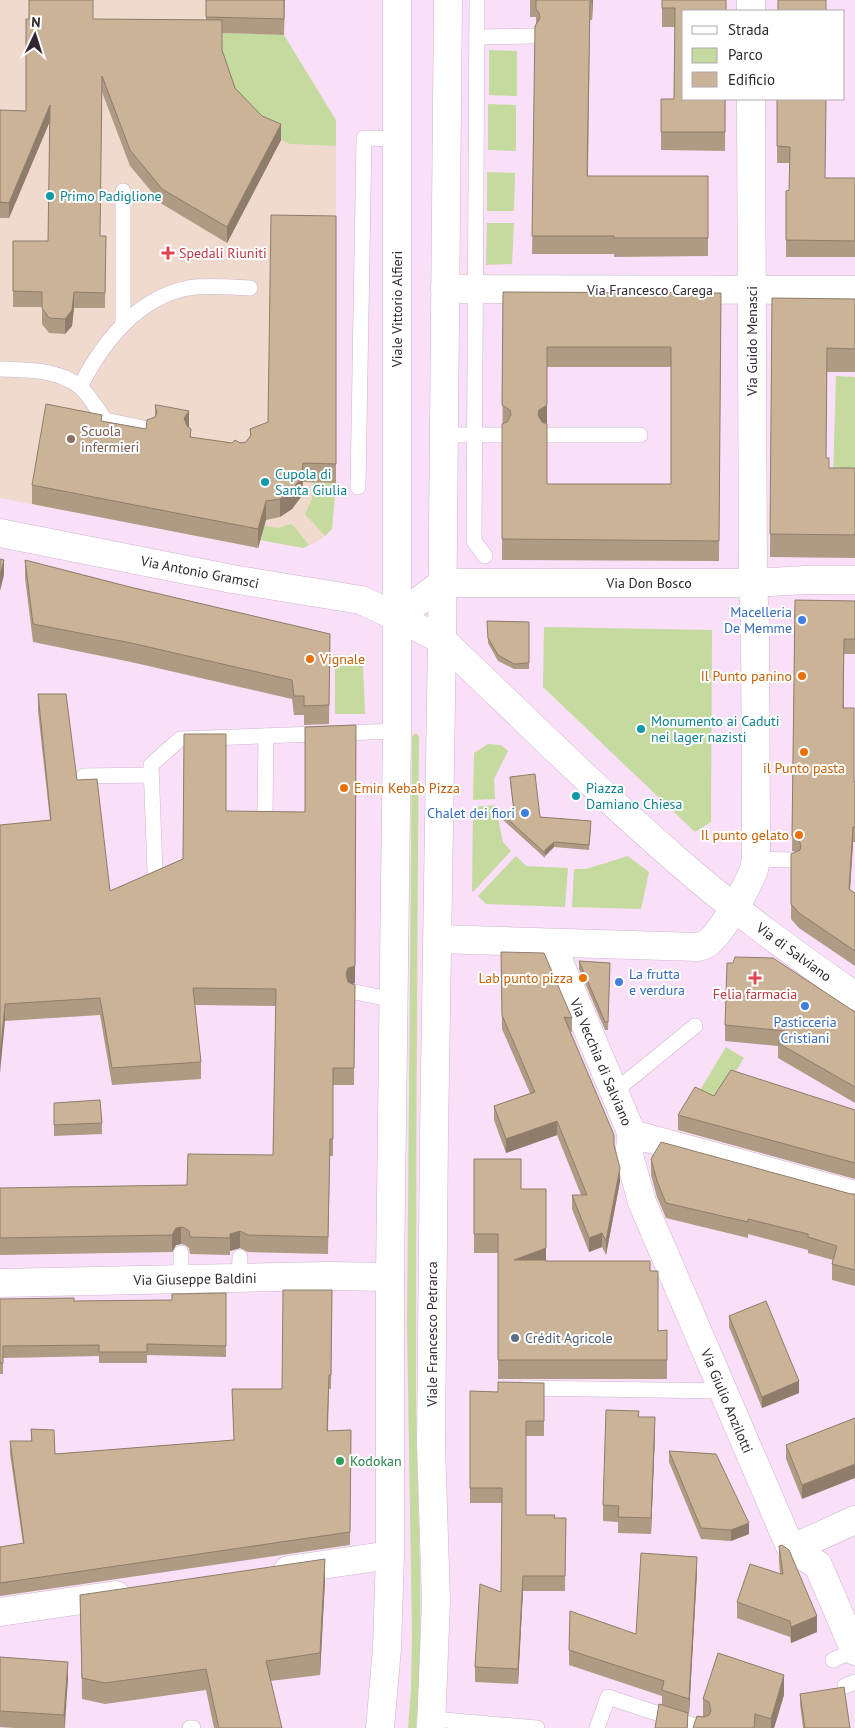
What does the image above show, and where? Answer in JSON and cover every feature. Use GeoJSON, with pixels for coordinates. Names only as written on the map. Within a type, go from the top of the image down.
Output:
{"type":"FeatureCollection","features":[{"type":"Feature","properties":{"kind":"street","name":"Viale Vittorio Alfieri"},"geometry":{"type":"LineString","coordinates":[[397,0],[397,617]]}},
{"type":"Feature","properties":{"kind":"street"},"geometry":{"type":"LineString","coordinates":[[448,0],[438,939],[698,947],[714,938],[734,908],[753,871],[756,859],[755,625],[753,583]]}},
{"type":"Feature","properties":{"kind":"street","name":"Via Guido Menasci"},"geometry":{"type":"LineString","coordinates":[[751,100],[753,583]]}},
{"type":"Feature","properties":{"kind":"street","name":"Via Francesco Carega"},"geometry":{"type":"LineString","coordinates":[[445,289],[855,290]]}},
{"type":"Feature","properties":{"kind":"street","name":"Via Antonio Gramsci"},"geometry":{"type":"LineString","coordinates":[[0,533],[232,579],[361,600],[397,617]]}},
{"type":"Feature","properties":{"kind":"street","name":"Via Don Bosco"},"geometry":{"type":"LineString","coordinates":[[443,583],[753,583],[797,580],[855,580]]}},
{"type":"Feature","properties":{"kind":"street"},"geometry":{"type":"LineString","coordinates":[[397,617],[443,583]]}},
{"type":"Feature","properties":{"kind":"street"},"geometry":{"type":"LineString","coordinates":[[397,617],[442,640],[629,817],[734,908]]}},
{"type":"Feature","properties":{"kind":"street"},"geometry":{"type":"LineString","coordinates":[[380,1728],[387,1648],[390,1555],[390,1277],[397,617]]}},
{"type":"Feature","properties":{"kind":"street","name":"Via di Salviano"},"geometry":{"type":"LineString","coordinates":[[734,908],[794,954],[855,996]]}},
{"type":"Feature","properties":{"kind":"street","name":"Viale Francesco Petrarca"},"geometry":{"type":"LineString","coordinates":[[432,1723],[436,1601],[432,1454],[432,1313],[438,939]]}},
{"type":"Feature","properties":{"kind":"street","name":"Via Vecchia di Salviano"},"geometry":{"type":"LineString","coordinates":[[551,943],[632,1134],[855,1195]]}},
{"type":"Feature","properties":{"kind":"street","name":"Via Giulio Anzilotti"},"geometry":{"type":"LineString","coordinates":[[632,1134],[629,1155],[642,1202],[791,1549]]}},
{"type":"Feature","properties":{"kind":"street","name":"Via Giuseppe Baldini"},"geometry":{"type":"LineString","coordinates":[[0,1282],[181,1266],[240,1267],[390,1277]]}},
{"type":"Feature","properties":{"kind":"street"},"geometry":{"type":"LineString","coordinates":[[791,1549],[855,1520]]}},
{"type":"Feature","properties":{"kind":"street"},"geometry":{"type":"LineString","coordinates":[[791,1549],[818,1565],[847,1654]]}},
{"type":"Feature","properties":{"kind":"street"},"geometry":{"type":"LineString","coordinates":[[260,1574],[390,1555]]}},
{"type":"Feature","properties":{"kind":"street"},"geometry":{"type":"LineString","coordinates":[[0,1612],[145,1591]]}},
{"type":"Feature","properties":{"kind":"lane"},"geometry":{"type":"LineString","coordinates":[[477,0],[474,541],[485,556]]}},
{"type":"Feature","properties":{"kind":"lane"},"geometry":{"type":"LineString","coordinates":[[477,37],[531,36]]}},
{"type":"Feature","properties":{"kind":"lane"},"geometry":{"type":"LineString","coordinates":[[358,487],[364,138],[397,140]]}},
{"type":"Feature","properties":{"kind":"lane"},"geometry":{"type":"LineString","coordinates":[[123,324],[124,191]]}},
{"type":"Feature","properties":{"kind":"lane"},"geometry":{"type":"LineString","coordinates":[[80,387],[98,354],[112,336],[123,324],[160,298],[181,290],[215,286],[250,288]]}},
{"type":"Feature","properties":{"kind":"lane"},"geometry":{"type":"LineString","coordinates":[[0,369],[40,370],[55,374],[80,387],[105,420],[148,429]]}},
{"type":"Feature","properties":{"kind":"lane"},"geometry":{"type":"LineString","coordinates":[[444,435],[502,435]]}},
{"type":"Feature","properties":{"kind":"lane"},"geometry":{"type":"LineString","coordinates":[[547,435],[640,435]]}},
{"type":"Feature","properties":{"kind":"lane"},"geometry":{"type":"LineString","coordinates":[[155,872],[150,765],[180,739],[397,732]]}},
{"type":"Feature","properties":{"kind":"lane"},"geometry":{"type":"LineString","coordinates":[[265,811],[266,736]]}},
{"type":"Feature","properties":{"kind":"lane"},"geometry":{"type":"LineString","coordinates":[[84,776],[151,775]]}},
{"type":"Feature","properties":{"kind":"lane"},"geometry":{"type":"LineString","coordinates":[[756,859],[792,860]]}},
{"type":"Feature","properties":{"kind":"lane"},"geometry":{"type":"LineString","coordinates":[[355,992],[394,1000]]}},
{"type":"Feature","properties":{"kind":"lane"},"geometry":{"type":"LineString","coordinates":[[615,1091],[695,1026]]}},
{"type":"Feature","properties":{"kind":"lane"},"geometry":{"type":"LineString","coordinates":[[509,1388],[723,1391]]}},
{"type":"Feature","properties":{"kind":"lane"},"geometry":{"type":"LineString","coordinates":[[597,1728],[608,1697],[702,1728]]}},
{"type":"Feature","properties":{"kind":"lane"},"geometry":{"type":"LineString","coordinates":[[432,1723],[536,1728]]}},
{"type":"Feature","properties":{"kind":"shaded area","name":"Spedali Riuniti"},"geometry":{"type":"Polygon","coordinates":[[[0,0],[285,0],[284,35],[290,144],[336,146],[336,483],[332,529],[320,540],[303,548],[261,540],[258,548],[0,498],[0,0]]]}},
{"type":"Feature","properties":{"kind":"green space"},"geometry":{"type":"Polygon","coordinates":[[[222,33],[284,35],[336,120],[336,146],[290,144],[262,131],[235,103],[222,65],[222,33]]]}},
{"type":"Feature","properties":{"kind":"green space"},"geometry":{"type":"Polygon","coordinates":[[[489,50],[517,51],[517,96],[489,95],[489,50]]]}},
{"type":"Feature","properties":{"kind":"green space"},"geometry":{"type":"Polygon","coordinates":[[[488,104],[516,105],[516,151],[488,150],[488,104]]]}},
{"type":"Feature","properties":{"kind":"green space"},"geometry":{"type":"Polygon","coordinates":[[[487,172],[515,173],[514,211],[487,211],[487,172]]]}},
{"type":"Feature","properties":{"kind":"green space"},"geometry":{"type":"Polygon","coordinates":[[[487,223],[514,223],[512,264],[486,265],[487,223]]]}},
{"type":"Feature","properties":{"kind":"green space"},"geometry":{"type":"Polygon","coordinates":[[[836,376],[855,377],[855,481],[833,480],[836,376]]]}},
{"type":"Feature","properties":{"kind":"green space"},"geometry":{"type":"Polygon","coordinates":[[[313,482],[336,483],[332,529],[325,536],[305,514],[312,499],[313,482]]]}},
{"type":"Feature","properties":{"kind":"green space"},"geometry":{"type":"Polygon","coordinates":[[[292,524],[309,545],[303,548],[260,540],[264,526],[278,528],[292,524]]]}},
{"type":"Feature","properties":{"kind":"green space"},"geometry":{"type":"Polygon","coordinates":[[[544,627],[712,630],[711,822],[695,832],[543,687],[544,627]]]}},
{"type":"Feature","properties":{"kind":"green space"},"geometry":{"type":"Polygon","coordinates":[[[335,654],[355,659],[363,666],[365,714],[335,714],[335,654]]]}},
{"type":"Feature","properties":{"kind":"green space"},"geometry":{"type":"Polygon","coordinates":[[[416,733],[419,736],[416,1431],[420,1559],[420,1644],[416,1728],[408,1728],[412,1634],[407,1325],[412,736],[416,733]]]}},
{"type":"Feature","properties":{"kind":"green space"},"geometry":{"type":"Polygon","coordinates":[[[488,744],[501,745],[508,751],[494,779],[495,799],[473,800],[474,753],[488,744]]]}},
{"type":"Feature","properties":{"kind":"green space"},"geometry":{"type":"Polygon","coordinates":[[[495,805],[503,842],[511,851],[473,892],[473,807],[495,805]]]}},
{"type":"Feature","properties":{"kind":"green space"},"geometry":{"type":"Polygon","coordinates":[[[516,856],[526,866],[568,868],[565,907],[486,904],[478,896],[516,856]]]}},
{"type":"Feature","properties":{"kind":"green space"},"geometry":{"type":"Polygon","coordinates":[[[628,856],[649,872],[641,909],[572,907],[574,869],[586,869],[628,856]]]}},
{"type":"Feature","properties":{"kind":"green space"},"geometry":{"type":"Polygon","coordinates":[[[726,1047],[744,1058],[715,1106],[697,1095],[726,1047]]]}},
{"type":"Feature","properties":{"kind":"building"},"geometry":{"type":"Polygon","coordinates":[[[29,0],[93,0],[93,19],[222,20],[222,50],[235,88],[262,116],[281,124],[227,227],[162,189],[130,150],[102,76],[100,236],[106,236],[105,293],[74,292],[72,310],[65,319],[49,318],[42,308],[42,292],[13,291],[13,241],[48,241],[50,105],[9,203],[0,202],[0,110],[26,111],[26,19],[29,19],[29,0]]]}},
{"type":"Feature","properties":{"kind":"building"},"geometry":{"type":"Polygon","coordinates":[[[206,0],[284,0],[284,19],[206,17],[206,0]]]}},
{"type":"Feature","properties":{"kind":"building"},"geometry":{"type":"Polygon","coordinates":[[[536,0],[592,0],[592,2],[590,1],[587,176],[708,176],[708,238],[532,236],[535,26],[540,18],[536,9],[536,0]]]}},
{"type":"Feature","properties":{"kind":"building"},"geometry":{"type":"Polygon","coordinates":[[[662,0],[726,0],[726,10],[682,10],[682,100],[725,100],[725,132],[661,132],[661,99],[674,99],[675,8],[662,8],[662,0]]]}},
{"type":"Feature","properties":{"kind":"building"},"geometry":{"type":"Polygon","coordinates":[[[778,0],[826,0],[826,10],[778,10],[778,0]]]}},
{"type":"Feature","properties":{"kind":"building"},"geometry":{"type":"Polygon","coordinates":[[[777,100],[826,100],[825,178],[855,178],[855,241],[786,240],[786,191],[789,190],[790,147],[777,146],[777,100]]]}},
{"type":"Feature","properties":{"kind":"building"},"geometry":{"type":"Polygon","coordinates":[[[271,215],[336,216],[336,464],[303,463],[301,478],[292,490],[280,499],[266,501],[258,529],[32,485],[46,404],[102,415],[101,421],[146,429],[147,420],[155,417],[157,413],[155,405],[189,411],[184,418],[187,426],[191,429],[190,437],[232,443],[235,440],[240,443],[246,442],[251,435],[250,429],[268,422],[271,215]]]}},
{"type":"Feature","properties":{"kind":"building"},"geometry":{"type":"Polygon","coordinates":[[[503,292],[721,293],[719,541],[502,539],[502,424],[507,422],[511,415],[510,410],[502,405],[503,292]],[[547,347],[547,405],[539,410],[538,415],[542,422],[547,424],[547,484],[671,484],[671,347],[547,347]]]}},
{"type":"Feature","properties":{"kind":"building"},"geometry":{"type":"Polygon","coordinates":[[[772,298],[855,299],[855,349],[827,348],[826,458],[829,458],[829,468],[855,468],[855,535],[770,534],[772,298]]]}},
{"type":"Feature","properties":{"kind":"building"},"geometry":{"type":"Polygon","coordinates":[[[0,559],[4,560],[0,575],[0,559]]]}},
{"type":"Feature","properties":{"kind":"building"},"geometry":{"type":"Polygon","coordinates":[[[25,560],[330,634],[329,705],[304,706],[304,696],[294,696],[292,680],[131,643],[33,624],[25,560]]]}},
{"type":"Feature","properties":{"kind":"building"},"geometry":{"type":"Polygon","coordinates":[[[795,600],[855,601],[855,639],[844,639],[843,708],[854,708],[855,827],[853,827],[849,889],[855,893],[855,951],[799,913],[791,904],[791,854],[800,850],[801,845],[797,837],[792,836],[795,600]]]}},
{"type":"Feature","properties":{"kind":"building"},"geometry":{"type":"Polygon","coordinates":[[[487,621],[529,622],[529,663],[514,664],[498,655],[488,638],[487,621]]]}},
{"type":"Feature","properties":{"kind":"building"},"geometry":{"type":"Polygon","coordinates":[[[38,694],[66,694],[77,780],[97,779],[110,891],[183,859],[184,734],[226,734],[226,811],[305,812],[305,727],[356,725],[355,966],[348,968],[346,974],[348,982],[355,985],[354,1068],[333,1068],[333,1139],[330,1139],[328,1237],[248,1235],[240,1231],[230,1234],[230,1238],[190,1237],[189,1231],[181,1227],[176,1228],[172,1235],[0,1238],[0,1188],[187,1185],[188,1154],[273,1155],[276,989],[193,988],[201,1062],[112,1068],[100,998],[5,1004],[0,1056],[0,825],[51,820],[38,694]]]}},
{"type":"Feature","properties":{"kind":"building"},"geometry":{"type":"Polygon","coordinates":[[[535,774],[540,817],[591,821],[589,845],[554,842],[545,850],[545,853],[502,814],[512,814],[514,811],[510,777],[535,774]]]}},
{"type":"Feature","properties":{"kind":"building"},"geometry":{"type":"Polygon","coordinates":[[[501,952],[544,953],[572,1018],[564,1017],[614,1135],[614,1145],[620,1168],[606,1241],[602,1233],[589,1238],[572,1195],[587,1195],[557,1121],[506,1139],[494,1106],[535,1092],[502,1015],[501,952]]]}},
{"type":"Feature","properties":{"kind":"building"},"geometry":{"type":"Polygon","coordinates":[[[735,957],[773,958],[855,1012],[855,1087],[778,1043],[785,1031],[725,1025],[727,963],[733,963],[735,957]]]}},
{"type":"Feature","properties":{"kind":"building"},"geometry":{"type":"Polygon","coordinates":[[[579,961],[610,963],[608,1022],[605,1022],[579,961]]]}},
{"type":"Feature","properties":{"kind":"building"},"geometry":{"type":"Polygon","coordinates":[[[731,1070],[855,1110],[855,1163],[678,1115],[695,1087],[714,1096],[731,1070]]]}},
{"type":"Feature","properties":{"kind":"building"},"geometry":{"type":"Polygon","coordinates":[[[100,1100],[102,1123],[54,1125],[54,1103],[100,1100]]]}},
{"type":"Feature","properties":{"kind":"building"},"geometry":{"type":"Polygon","coordinates":[[[661,1142],[855,1194],[855,1270],[832,1264],[837,1246],[808,1237],[808,1234],[748,1219],[748,1222],[666,1203],[651,1159],[661,1142]]]}},
{"type":"Feature","properties":{"kind":"building"},"geometry":{"type":"Polygon","coordinates":[[[474,1159],[521,1159],[521,1189],[546,1189],[546,1248],[514,1260],[650,1261],[650,1271],[658,1271],[658,1331],[667,1330],[667,1360],[498,1360],[498,1234],[474,1234],[474,1159]]]}},
{"type":"Feature","properties":{"kind":"building"},"geometry":{"type":"Polygon","coordinates":[[[283,1290],[332,1290],[331,1375],[329,1375],[327,1431],[351,1430],[350,1532],[0,1583],[0,1547],[24,1543],[10,1441],[32,1441],[31,1429],[54,1430],[55,1454],[234,1440],[232,1389],[282,1389],[283,1290]]]}},
{"type":"Feature","properties":{"kind":"building"},"geometry":{"type":"Polygon","coordinates":[[[226,1293],[226,1346],[147,1344],[147,1352],[99,1352],[99,1345],[3,1346],[3,1363],[0,1363],[0,1299],[74,1298],[74,1301],[172,1300],[172,1294],[226,1293]]]}},
{"type":"Feature","properties":{"kind":"building"},"geometry":{"type":"Polygon","coordinates":[[[766,1301],[799,1381],[762,1397],[729,1316],[766,1301]]]}},
{"type":"Feature","properties":{"kind":"building"},"geometry":{"type":"Polygon","coordinates":[[[498,1382],[544,1383],[544,1421],[526,1421],[526,1515],[555,1515],[554,1518],[566,1518],[565,1576],[523,1576],[518,1669],[475,1667],[480,1584],[501,1592],[502,1488],[470,1488],[470,1391],[498,1392],[498,1382]]]}},
{"type":"Feature","properties":{"kind":"building"},"geometry":{"type":"Polygon","coordinates":[[[606,1410],[639,1411],[638,1417],[655,1417],[651,1518],[618,1517],[619,1506],[603,1505],[606,1410]]]}},
{"type":"Feature","properties":{"kind":"building"},"geometry":{"type":"Polygon","coordinates":[[[855,1418],[855,1464],[802,1485],[786,1445],[855,1418]]]}},
{"type":"Feature","properties":{"kind":"building"},"geometry":{"type":"Polygon","coordinates":[[[669,1451],[716,1454],[749,1523],[731,1530],[701,1528],[669,1451]]]}},
{"type":"Feature","properties":{"kind":"building"},"geometry":{"type":"Polygon","coordinates":[[[782,1545],[789,1550],[817,1616],[791,1627],[790,1621],[737,1602],[750,1564],[783,1574],[779,1546],[782,1545]]]}},
{"type":"Feature","properties":{"kind":"building"},"geometry":{"type":"Polygon","coordinates":[[[641,1553],[697,1557],[689,1699],[662,1690],[664,1681],[569,1650],[570,1611],[636,1634],[641,1553]]]}},
{"type":"Feature","properties":{"kind":"building"},"geometry":{"type":"Polygon","coordinates":[[[325,1559],[320,1653],[266,1661],[282,1728],[219,1728],[206,1669],[105,1683],[82,1678],[80,1595],[325,1559]]]}},
{"type":"Feature","properties":{"kind":"building"},"geometry":{"type":"Polygon","coordinates":[[[718,1653],[784,1675],[771,1719],[755,1714],[754,1728],[693,1728],[697,1716],[704,1717],[709,1715],[711,1711],[709,1702],[703,1699],[718,1653]]]}},
{"type":"Feature","properties":{"kind":"building"},"geometry":{"type":"Polygon","coordinates":[[[0,1657],[68,1662],[64,1715],[0,1711],[0,1657]]]}},
{"type":"Feature","properties":{"kind":"building"},"geometry":{"type":"Polygon","coordinates":[[[844,1687],[850,1728],[805,1728],[800,1694],[844,1687]]]}},
{"type":"Feature","properties":{"kind":"building"},"geometry":{"type":"Polygon","coordinates":[[[659,1704],[688,1713],[687,1728],[655,1728],[659,1704]]]}},
{"type":"Feature","properties":{"kind":"place","name":"Primo Padiglione"},"geometry":{"type":"Point","coordinates":[50,196]}},
{"type":"Feature","properties":{"kind":"place","name":"Spedali Riuniti"},"geometry":{"type":"Point","coordinates":[168,253]}},
{"type":"Feature","properties":{"kind":"place","name":"Scuola infermieri"},"geometry":{"type":"Point","coordinates":[71,439]}},
{"type":"Feature","properties":{"kind":"place","name":"Cupola di Santa Giulia"},"geometry":{"type":"Point","coordinates":[265,482]}},
{"type":"Feature","properties":{"kind":"place","name":"Macelleria De Memme"},"geometry":{"type":"Point","coordinates":[802,620]}},
{"type":"Feature","properties":{"kind":"place","name":"Vignale"},"geometry":{"type":"Point","coordinates":[310,659]}},
{"type":"Feature","properties":{"kind":"place","name":"Il Punto panino"},"geometry":{"type":"Point","coordinates":[802,676]}},
{"type":"Feature","properties":{"kind":"place","name":"Monumento ai Caduti nei lager nazisti"},"geometry":{"type":"Point","coordinates":[641,729]}},
{"type":"Feature","properties":{"kind":"place","name":"il Punto pasta"},"geometry":{"type":"Point","coordinates":[804,752]}},
{"type":"Feature","properties":{"kind":"place","name":"Emin Kebab Pizza"},"geometry":{"type":"Point","coordinates":[344,788]}},
{"type":"Feature","properties":{"kind":"place","name":"Piazza Damiano Chiesa"},"geometry":{"type":"Point","coordinates":[576,796]}},
{"type":"Feature","properties":{"kind":"place","name":"Chalet dei fiori"},"geometry":{"type":"Point","coordinates":[525,813]}},
{"type":"Feature","properties":{"kind":"place","name":"Il punto gelato"},"geometry":{"type":"Point","coordinates":[799,835]}},
{"type":"Feature","properties":{"kind":"place","name":"Lab punto pizza"},"geometry":{"type":"Point","coordinates":[583,978]}},
{"type":"Feature","properties":{"kind":"place","name":"Felia farmacia"},"geometry":{"type":"Point","coordinates":[755,978]}},
{"type":"Feature","properties":{"kind":"place","name":"La frutta e verdura"},"geometry":{"type":"Point","coordinates":[619,982]}},
{"type":"Feature","properties":{"kind":"place","name":"Pasticceria Cristiani"},"geometry":{"type":"Point","coordinates":[805,1006]}},
{"type":"Feature","properties":{"kind":"place","name":"Crédit Agricole"},"geometry":{"type":"Point","coordinates":[515,1338]}},
{"type":"Feature","properties":{"kind":"place","name":"Kodokan"},"geometry":{"type":"Point","coordinates":[340,1461]}}]}
